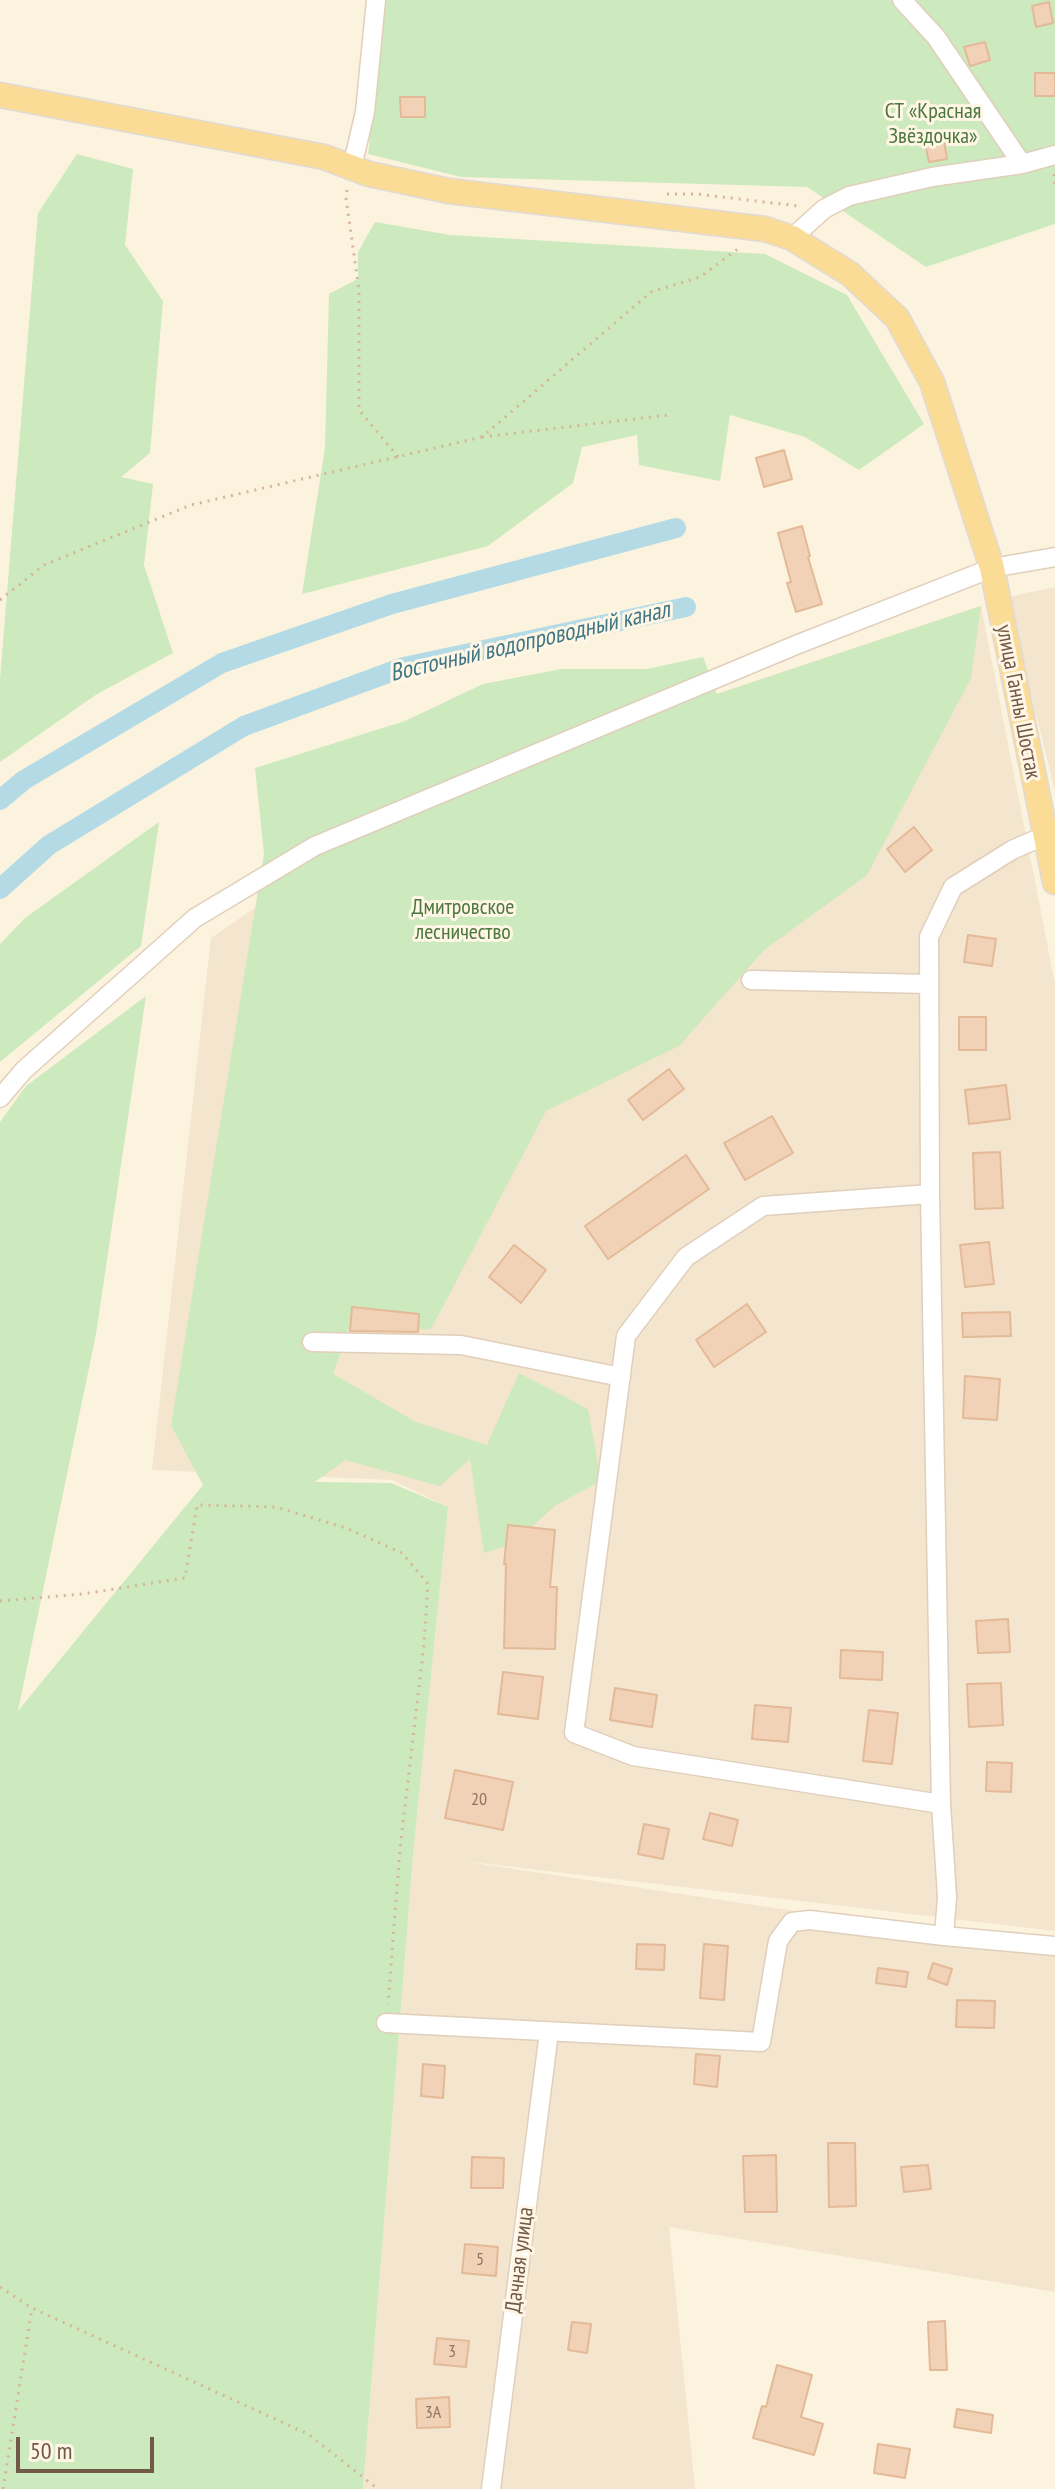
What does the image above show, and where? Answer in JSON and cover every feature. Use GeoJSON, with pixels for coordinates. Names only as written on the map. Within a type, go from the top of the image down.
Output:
{"type":"FeatureCollection","features":[{"type":"Feature","properties":{"kind":"main road","name":"улица Ганны Шостак"},"geometry":{"type":"LineString","coordinates":[[0,95],[324,157],[369,174],[449,191],[765,229],[792,238],[850,274],[897,318],[932,382],[992,568],[1055,882]]}},
{"type":"Feature","properties":{"kind":"street"},"geometry":{"type":"LineString","coordinates":[[352,167],[365,112],[376,0]]}},
{"type":"Feature","properties":{"kind":"street"},"geometry":{"type":"LineString","coordinates":[[902,0],[936,37],[1022,164]]}},
{"type":"Feature","properties":{"kind":"street"},"geometry":{"type":"LineString","coordinates":[[792,238],[824,209],[849,196],[932,177],[1022,164],[1055,155]]}},
{"type":"Feature","properties":{"kind":"street"},"geometry":{"type":"LineString","coordinates":[[0,1098],[24,1070],[195,918],[315,846],[796,645],[992,568],[1055,557]]}},
{"type":"Feature","properties":{"kind":"street"},"geometry":{"type":"LineString","coordinates":[[944,1936],[947,1897],[941,1804],[930,1194],[929,937],[953,887],[1012,850],[1044,836]]}},
{"type":"Feature","properties":{"kind":"street"},"geometry":{"type":"LineString","coordinates":[[751,980],[929,984]]}},
{"type":"Feature","properties":{"kind":"street"},"geometry":{"type":"LineString","coordinates":[[930,1194],[763,1206],[686,1257],[626,1336],[574,1733],[633,1756],[941,1804]]}},
{"type":"Feature","properties":{"kind":"street"},"geometry":{"type":"LineString","coordinates":[[312,1342],[461,1345],[621,1377]]}},
{"type":"Feature","properties":{"kind":"street"},"geometry":{"type":"LineString","coordinates":[[386,2023],[761,2042],[778,1941],[792,1922],[810,1920],[1055,1946]]}},
{"type":"Feature","properties":{"kind":"street","name":"Дачная улица"},"geometry":{"type":"LineString","coordinates":[[491,2489],[549,2032]]}},
{"type":"Feature","properties":{"kind":"path"},"geometry":{"type":"LineString","coordinates":[[352,167],[346,198],[359,290],[359,410],[399,458]]}},
{"type":"Feature","properties":{"kind":"path"},"geometry":{"type":"LineString","coordinates":[[667,194],[696,194],[824,209]]}},
{"type":"Feature","properties":{"kind":"path"},"geometry":{"type":"LineString","coordinates":[[482,437],[651,292],[700,277],[765,229]]}},
{"type":"Feature","properties":{"kind":"path"},"geometry":{"type":"LineString","coordinates":[[0,600],[44,565],[191,505],[482,437],[668,415]]}},
{"type":"Feature","properties":{"kind":"path"},"geometry":{"type":"LineString","coordinates":[[0,1601],[82,1594],[185,1578],[197,1505],[276,1507],[346,1528],[402,1553],[428,1584],[400,1849],[386,2023]]}},
{"type":"Feature","properties":{"kind":"path"},"geometry":{"type":"LineString","coordinates":[[0,2287],[32,2308],[308,2434],[378,2489]]}},
{"type":"Feature","properties":{"kind":"path"},"geometry":{"type":"LineString","coordinates":[[3,2489],[32,2308]]}},
{"type":"Feature","properties":{"kind":"shaded area"},"geometry":{"type":"Polygon","coordinates":[[[1055,587],[1055,791],[1007,597],[1055,587]]]}},
{"type":"Feature","properties":{"kind":"shaded area"},"geometry":{"type":"Polygon","coordinates":[[[981,606],[1055,984],[1055,1931],[454,1860],[1055,1950],[1055,2292],[669,2227],[695,2489],[363,2489],[413,1855],[448,1507],[392,1480],[152,1470],[211,938],[334,853],[716,694],[981,606]]]}},
{"type":"Feature","properties":{"kind":"green space","name":"СТ «Красная Звёздочка»"},"geometry":{"type":"Polygon","coordinates":[[[386,0],[1055,0],[1055,224],[926,267],[807,187],[461,177],[368,154],[386,0]]]}},
{"type":"Feature","properties":{"kind":"green space"},"geometry":{"type":"Polygon","coordinates":[[[77,154],[133,169],[125,245],[163,301],[150,453],[121,477],[153,484],[144,565],[173,653],[97,694],[0,762],[0,679],[38,213],[77,154]]]}},
{"type":"Feature","properties":{"kind":"green space"},"geometry":{"type":"Polygon","coordinates":[[[375,222],[450,235],[765,254],[847,295],[924,424],[859,470],[805,437],[730,415],[720,481],[639,465],[637,435],[582,447],[573,483],[488,546],[302,594],[325,448],[329,294],[358,279],[358,252],[375,222]]]}},
{"type":"Feature","properties":{"kind":"green space","name":"Дмитровское лесничество"},"geometry":{"type":"Polygon","coordinates":[[[981,606],[971,678],[867,875],[764,950],[679,1046],[546,1111],[431,1329],[348,1329],[333,1374],[416,1422],[487,1445],[519,1373],[588,1409],[601,1481],[556,1505],[512,1544],[484,1553],[470,1459],[440,1486],[345,1460],[315,1482],[391,1483],[448,1507],[413,1855],[363,2489],[0,2489],[0,1122],[26,1086],[146,996],[96,1334],[18,1711],[203,1485],[171,1425],[264,854],[255,768],[405,721],[483,684],[561,669],[647,669],[703,657],[717,694],[981,606]]]}},
{"type":"Feature","properties":{"kind":"green space"},"geometry":{"type":"Polygon","coordinates":[[[159,822],[141,946],[0,1062],[0,944],[25,918],[159,822]]]}},
{"type":"Feature","properties":{"kind":"building"},"geometry":{"type":"Polygon","coordinates":[[[1049,2],[1053,23],[1036,27],[1032,6],[1049,2]]]}},
{"type":"Feature","properties":{"kind":"building"},"geometry":{"type":"Polygon","coordinates":[[[985,42],[990,60],[970,66],[964,47],[985,42]]]}},
{"type":"Feature","properties":{"kind":"building"},"geometry":{"type":"Polygon","coordinates":[[[1035,73],[1055,73],[1055,96],[1035,96],[1035,73]]]}},
{"type":"Feature","properties":{"kind":"building"},"geometry":{"type":"Polygon","coordinates":[[[400,97],[425,97],[425,117],[401,117],[400,97]]]}},
{"type":"Feature","properties":{"kind":"building"},"geometry":{"type":"Polygon","coordinates":[[[944,141],[947,159],[929,162],[925,144],[944,141]]]}},
{"type":"Feature","properties":{"kind":"building"},"geometry":{"type":"Polygon","coordinates":[[[784,450],[792,479],[764,487],[756,458],[784,450]]]}},
{"type":"Feature","properties":{"kind":"building"},"geometry":{"type":"Polygon","coordinates":[[[802,526],[822,604],[796,612],[778,533],[802,526]]]}},
{"type":"Feature","properties":{"kind":"building"},"geometry":{"type":"Polygon","coordinates":[[[914,827],[932,850],[905,872],[887,849],[914,827]]]}},
{"type":"Feature","properties":{"kind":"building"},"geometry":{"type":"Polygon","coordinates":[[[968,935],[996,939],[992,966],[964,962],[968,935]]]}},
{"type":"Feature","properties":{"kind":"building"},"geometry":{"type":"Polygon","coordinates":[[[959,1017],[986,1017],[986,1050],[959,1050],[959,1017]]]}},
{"type":"Feature","properties":{"kind":"building"},"geometry":{"type":"Polygon","coordinates":[[[669,1069],[684,1089],[643,1120],[628,1100],[669,1069]]]}},
{"type":"Feature","properties":{"kind":"building"},"geometry":{"type":"Polygon","coordinates":[[[1006,1085],[1010,1119],[969,1124],[965,1090],[1006,1085]]]}},
{"type":"Feature","properties":{"kind":"building"},"geometry":{"type":"Polygon","coordinates":[[[772,1116],[793,1153],[745,1180],[724,1143],[772,1116]]]}},
{"type":"Feature","properties":{"kind":"building"},"geometry":{"type":"Polygon","coordinates":[[[1000,1152],[1003,1208],[975,1209],[973,1153],[1000,1152]]]}},
{"type":"Feature","properties":{"kind":"building"},"geometry":{"type":"Polygon","coordinates":[[[686,1155],[709,1189],[608,1259],[585,1226],[686,1155]]]}},
{"type":"Feature","properties":{"kind":"building"},"geometry":{"type":"Polygon","coordinates":[[[989,1242],[994,1284],[965,1287],[960,1245],[989,1242]]]}},
{"type":"Feature","properties":{"kind":"building"},"geometry":{"type":"Polygon","coordinates":[[[514,1245],[546,1270],[521,1303],[489,1277],[514,1245]]]}},
{"type":"Feature","properties":{"kind":"building"},"geometry":{"type":"Polygon","coordinates":[[[747,1304],[766,1332],[714,1367],[696,1340],[747,1304]]]}},
{"type":"Feature","properties":{"kind":"building"},"geometry":{"type":"Polygon","coordinates":[[[352,1307],[419,1314],[418,1332],[350,1331],[352,1307]]]}},
{"type":"Feature","properties":{"kind":"building"},"geometry":{"type":"Polygon","coordinates":[[[1010,1312],[1011,1336],[963,1337],[962,1313],[1010,1312]]]}},
{"type":"Feature","properties":{"kind":"building"},"geometry":{"type":"Polygon","coordinates":[[[965,1376],[1000,1379],[997,1420],[963,1418],[965,1376]]]}},
{"type":"Feature","properties":{"kind":"building"},"geometry":{"type":"Polygon","coordinates":[[[508,1525],[555,1530],[550,1587],[557,1587],[555,1649],[504,1648],[504,1564],[508,1525]]]}},
{"type":"Feature","properties":{"kind":"building"},"geometry":{"type":"Polygon","coordinates":[[[1008,1619],[1010,1652],[978,1653],[976,1621],[1008,1619]]]}},
{"type":"Feature","properties":{"kind":"building"},"geometry":{"type":"Polygon","coordinates":[[[841,1650],[883,1652],[882,1680],[840,1678],[841,1650]]]}},
{"type":"Feature","properties":{"kind":"building"},"geometry":{"type":"Polygon","coordinates":[[[503,1672],[543,1677],[538,1719],[498,1714],[503,1672]]]}},
{"type":"Feature","properties":{"kind":"building"},"geometry":{"type":"Polygon","coordinates":[[[1001,1683],[1003,1725],[969,1727],[967,1684],[1001,1683]]]}},
{"type":"Feature","properties":{"kind":"building"},"geometry":{"type":"Polygon","coordinates":[[[615,1688],[657,1695],[652,1727],[610,1720],[615,1688]]]}},
{"type":"Feature","properties":{"kind":"building"},"geometry":{"type":"Polygon","coordinates":[[[755,1705],[791,1708],[788,1742],[752,1739],[755,1705]]]}},
{"type":"Feature","properties":{"kind":"building"},"geometry":{"type":"Polygon","coordinates":[[[869,1710],[898,1713],[892,1764],[863,1761],[869,1710]]]}},
{"type":"Feature","properties":{"kind":"building"},"geometry":{"type":"Polygon","coordinates":[[[987,1762],[1012,1763],[1011,1792],[986,1791],[987,1762]]]}},
{"type":"Feature","properties":{"kind":"building"},"geometry":{"type":"Polygon","coordinates":[[[455,1770],[513,1782],[503,1830],[445,1818],[455,1770]]]}},
{"type":"Feature","properties":{"kind":"building"},"geometry":{"type":"Polygon","coordinates":[[[710,1813],[738,1820],[732,1846],[703,1839],[710,1813]]]}},
{"type":"Feature","properties":{"kind":"building"},"geometry":{"type":"Polygon","coordinates":[[[644,1824],[669,1829],[663,1859],[638,1854],[644,1824]]]}},
{"type":"Feature","properties":{"kind":"building"},"geometry":{"type":"Polygon","coordinates":[[[637,1944],[665,1945],[664,1970],[636,1969],[637,1944]]]}},
{"type":"Feature","properties":{"kind":"building"},"geometry":{"type":"Polygon","coordinates":[[[704,1944],[728,1946],[724,2000],[700,1998],[704,1944]]]}},
{"type":"Feature","properties":{"kind":"building"},"geometry":{"type":"Polygon","coordinates":[[[933,1963],[952,1969],[947,1985],[928,1978],[933,1963]]]}},
{"type":"Feature","properties":{"kind":"building"},"geometry":{"type":"Polygon","coordinates":[[[878,1968],[908,1972],[906,1987],[876,1983],[878,1968]]]}},
{"type":"Feature","properties":{"kind":"building"},"geometry":{"type":"Polygon","coordinates":[[[957,2000],[995,2001],[994,2028],[956,2027],[957,2000]]]}},
{"type":"Feature","properties":{"kind":"building"},"geometry":{"type":"Polygon","coordinates":[[[696,2054],[720,2056],[717,2087],[694,2084],[696,2054]]]}},
{"type":"Feature","properties":{"kind":"building"},"geometry":{"type":"Polygon","coordinates":[[[423,2064],[445,2066],[443,2098],[421,2096],[423,2064]]]}},
{"type":"Feature","properties":{"kind":"building"},"geometry":{"type":"Polygon","coordinates":[[[828,2143],[855,2143],[856,2206],[829,2207],[828,2143]]]}},
{"type":"Feature","properties":{"kind":"building"},"geometry":{"type":"Polygon","coordinates":[[[776,2155],[777,2212],[745,2212],[743,2156],[776,2155]]]}},
{"type":"Feature","properties":{"kind":"building"},"geometry":{"type":"Polygon","coordinates":[[[472,2157],[504,2158],[503,2188],[471,2188],[472,2157]]]}},
{"type":"Feature","properties":{"kind":"building"},"geometry":{"type":"Polygon","coordinates":[[[928,2165],[931,2189],[904,2192],[901,2167],[928,2165]]]}},
{"type":"Feature","properties":{"kind":"building"},"geometry":{"type":"Polygon","coordinates":[[[465,2244],[498,2247],[496,2276],[462,2273],[465,2244]]]}},
{"type":"Feature","properties":{"kind":"building"},"geometry":{"type":"Polygon","coordinates":[[[945,2321],[947,2370],[930,2370],[928,2322],[945,2321]]]}},
{"type":"Feature","properties":{"kind":"building"},"geometry":{"type":"Polygon","coordinates":[[[572,2322],[591,2324],[587,2353],[568,2350],[572,2322]]]}},
{"type":"Feature","properties":{"kind":"building"},"geometry":{"type":"Polygon","coordinates":[[[437,2338],[469,2341],[466,2367],[434,2364],[437,2338]]]}},
{"type":"Feature","properties":{"kind":"building"},"geometry":{"type":"Polygon","coordinates":[[[777,2365],[812,2375],[801,2417],[823,2424],[814,2455],[753,2438],[762,2406],[766,2407],[777,2365]]]}},
{"type":"Feature","properties":{"kind":"building"},"geometry":{"type":"Polygon","coordinates":[[[449,2397],[450,2427],[417,2428],[416,2399],[449,2397]]]}},
{"type":"Feature","properties":{"kind":"building"},"geometry":{"type":"Polygon","coordinates":[[[957,2409],[993,2415],[991,2433],[954,2427],[957,2409]]]}},
{"type":"Feature","properties":{"kind":"building"},"geometry":{"type":"Polygon","coordinates":[[[878,2444],[910,2449],[905,2478],[874,2473],[878,2444]]]}},
{"type":"Feature","properties":{"kind":"waterway","name":"Восточный водопроводный канал"},"geometry":{"type":"LineString","coordinates":[[0,800],[24,780],[222,663],[392,604],[676,528]]}},
{"type":"Feature","properties":{"kind":"waterway","name":"Восточный водопроводный канал"},"geometry":{"type":"LineString","coordinates":[[0,889],[49,845],[244,726],[404,667],[686,607]]}}]}
